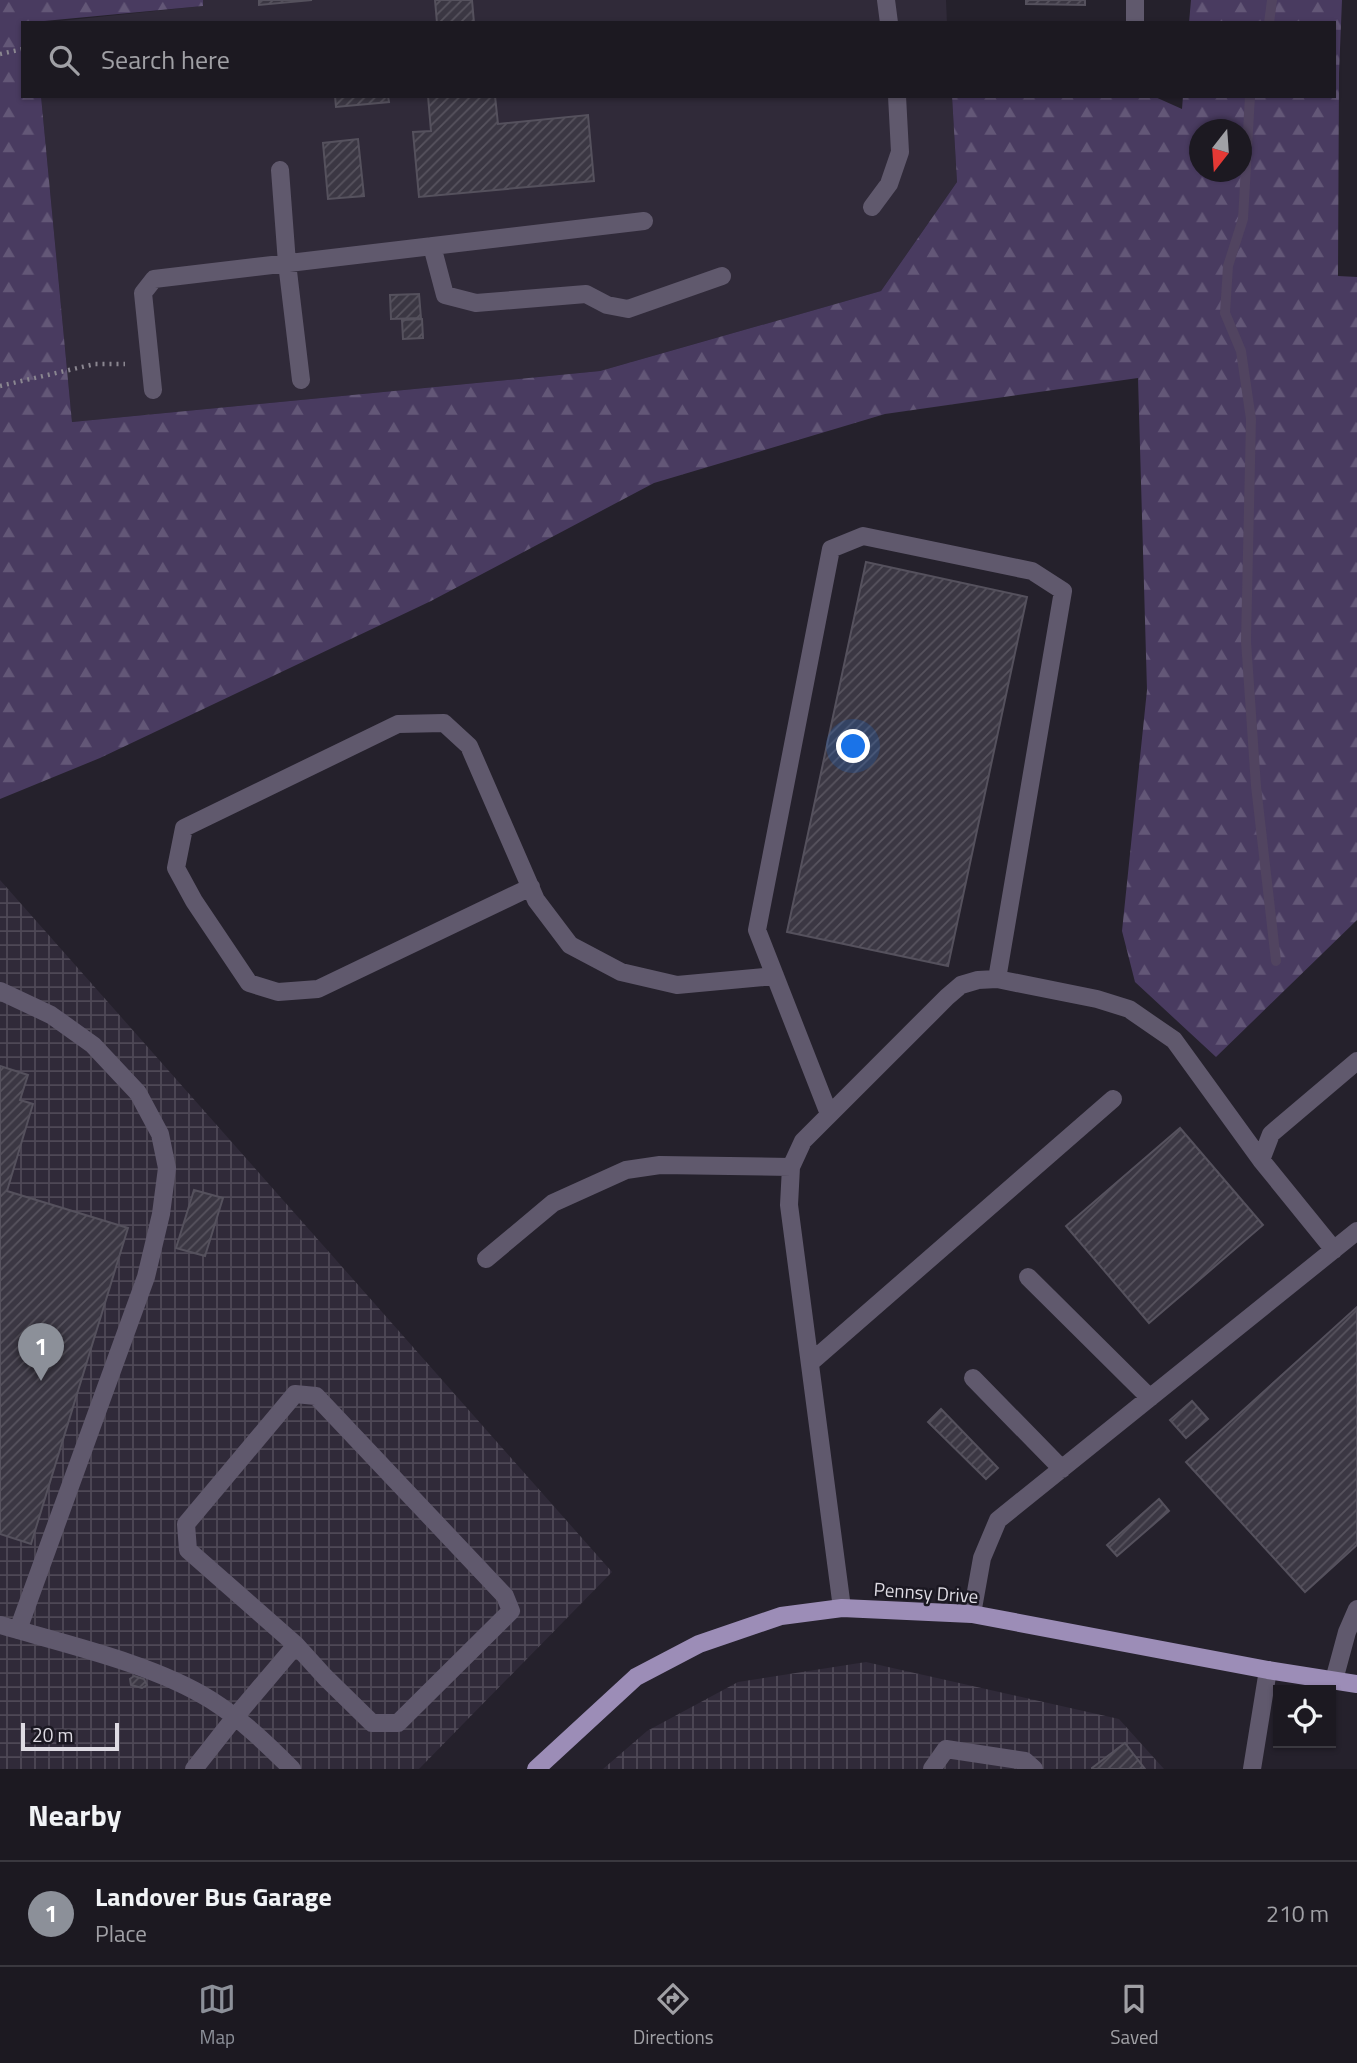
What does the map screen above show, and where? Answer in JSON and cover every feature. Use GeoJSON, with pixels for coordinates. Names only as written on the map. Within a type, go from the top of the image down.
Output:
{"type":"FeatureCollection","features":[{"type":"Feature","properties":{"kind":"main road","name":"Pennsy Drive"},"geometry":{"type":"LineString","coordinates":[[536,1769],[636,1677],[689,1649],[781,1616],[842,1608],[972,1614],[1268,1671],[1357,1684]]}},
{"type":"Feature","properties":{"kind":"street"},"geometry":{"type":"LineString","coordinates":[[887,0],[889,21]]}},
{"type":"Feature","properties":{"kind":"street"},"geometry":{"type":"LineString","coordinates":[[1135,0],[1135,21]]}},
{"type":"Feature","properties":{"kind":"street"},"geometry":{"type":"LineString","coordinates":[[872,208],[889,184],[900,152],[897,98]]}},
{"type":"Feature","properties":{"kind":"street"},"geometry":{"type":"LineString","coordinates":[[280,170],[300,380]]}},
{"type":"Feature","properties":{"kind":"street"},"geometry":{"type":"LineString","coordinates":[[153,390],[143,293],[154,279],[643,221]]}},
{"type":"Feature","properties":{"kind":"street"},"geometry":{"type":"LineString","coordinates":[[432,246],[445,295],[475,303],[586,295],[607,305],[628,309],[722,276]]}},
{"type":"Feature","properties":{"kind":"street"},"geometry":{"type":"LineString","coordinates":[[829,1114],[757,930],[831,549],[863,536],[1032,571],[1063,591],[998,978]]}},
{"type":"Feature","properties":{"kind":"street"},"geometry":{"type":"LineString","coordinates":[[530,887],[318,989],[278,992],[249,983],[176,869],[184,828],[398,724],[443,723],[469,746],[536,900],[570,945],[621,972],[677,985],[775,976]]}},
{"type":"Feature","properties":{"kind":"street"},"geometry":{"type":"LineString","coordinates":[[842,1608],[789,1205],[790,1167],[803,1141],[961,985],[998,978],[1097,999],[1129,1009],[1144,1018],[1174,1040],[1261,1160],[1334,1250]]}},
{"type":"Feature","properties":{"kind":"street"},"geometry":{"type":"LineString","coordinates":[[0,991],[51,1015],[93,1045],[138,1093],[160,1134],[167,1168],[161,1214],[146,1277],[18,1630]]}},
{"type":"Feature","properties":{"kind":"street"},"geometry":{"type":"LineString","coordinates":[[1261,1160],[1271,1134],[1357,1061]]}},
{"type":"Feature","properties":{"kind":"street"},"geometry":{"type":"LineString","coordinates":[[810,1363],[1113,1099]]}},
{"type":"Feature","properties":{"kind":"street"},"geometry":{"type":"LineString","coordinates":[[485,1259],[554,1203],[626,1170],[660,1165],[790,1167]]}},
{"type":"Feature","properties":{"kind":"street"},"geometry":{"type":"LineString","coordinates":[[972,1614],[982,1558],[998,1520],[1357,1231]]}},
{"type":"Feature","properties":{"kind":"street"},"geometry":{"type":"LineString","coordinates":[[1028,1277],[1150,1398]]}},
{"type":"Feature","properties":{"kind":"street"},"geometry":{"type":"LineString","coordinates":[[973,1378],[1062,1469]]}},
{"type":"Feature","properties":{"kind":"street"},"geometry":{"type":"LineString","coordinates":[[295,1394],[316,1396],[505,1596],[511,1611],[398,1723],[372,1723],[296,1645],[188,1550],[186,1524],[295,1394]]}},
{"type":"Feature","properties":{"kind":"street"},"geometry":{"type":"LineString","coordinates":[[1334,1680],[1347,1632],[1357,1609]]}},
{"type":"Feature","properties":{"kind":"street"},"geometry":{"type":"LineString","coordinates":[[0,1625],[153,1672],[209,1699],[251,1729],[292,1769]]}},
{"type":"Feature","properties":{"kind":"street"},"geometry":{"type":"LineString","coordinates":[[194,1769],[234,1717],[296,1645]]}},
{"type":"Feature","properties":{"kind":"street"},"geometry":{"type":"LineString","coordinates":[[1252,1769],[1268,1671]]}},
{"type":"Feature","properties":{"kind":"street"},"geometry":{"type":"LineString","coordinates":[[932,1769],[946,1749],[1024,1761],[1034,1769]]}},
{"type":"Feature","properties":{"kind":"path"},"geometry":{"type":"LineString","coordinates":[[0,54],[21,49]]}},
{"type":"Feature","properties":{"kind":"path"},"geometry":{"type":"LineString","coordinates":[[0,386],[95,364],[150,364]]}},
{"type":"Feature","properties":{"kind":"shaded area"},"geometry":{"type":"Polygon","coordinates":[[[203,0],[946,0],[947,21],[59,21],[203,6],[203,0]]]}},
{"type":"Feature","properties":{"kind":"shaded area"},"geometry":{"type":"Polygon","coordinates":[[[41,98],[952,98],[957,182],[881,291],[600,371],[72,422],[41,98]]]}},
{"type":"Feature","properties":{"kind":"shaded area"},"geometry":{"type":"Polygon","coordinates":[[[0,880],[612,1572],[419,1769],[0,1769],[0,880]]]}},
{"type":"Feature","properties":{"kind":"shaded area"},"geometry":{"type":"Polygon","coordinates":[[[866,1662],[1119,1719],[1164,1769],[603,1769],[647,1731],[738,1682],[866,1662]]]}},
{"type":"Feature","properties":{"kind":"green space"},"geometry":{"type":"Polygon","coordinates":[[[0,0],[203,0],[203,6],[21,21],[21,98],[41,98],[72,422],[600,371],[881,291],[957,182],[952,98],[1157,98],[1182,109],[1183,98],[1336,98],[1336,21],[1189,21],[1191,0],[1342,0],[1338,276],[1357,277],[1357,920],[1216,1057],[1135,982],[1122,931],[1147,690],[1138,378],[885,414],[654,483],[431,601],[100,758],[0,799],[0,0]]]}},
{"type":"Feature","properties":{"kind":"building"},"geometry":{"type":"Polygon","coordinates":[[[259,0],[312,0],[259,5],[259,0]]]}},
{"type":"Feature","properties":{"kind":"building"},"geometry":{"type":"Polygon","coordinates":[[[435,0],[472,0],[474,21],[437,21],[435,0]]]}},
{"type":"Feature","properties":{"kind":"building"},"geometry":{"type":"Polygon","coordinates":[[[1026,0],[1085,0],[1085,5],[1026,4],[1026,0]]]}},
{"type":"Feature","properties":{"kind":"building"},"geometry":{"type":"Polygon","coordinates":[[[335,98],[388,98],[389,102],[336,107],[335,98]]]}},
{"type":"Feature","properties":{"kind":"building"},"geometry":{"type":"Polygon","coordinates":[[[428,98],[495,98],[498,124],[588,115],[594,181],[419,197],[413,132],[431,131],[428,98]]]}},
{"type":"Feature","properties":{"kind":"building"},"geometry":{"type":"Polygon","coordinates":[[[358,139],[364,196],[328,199],[323,143],[358,139]]]}},
{"type":"Feature","properties":{"kind":"building"},"geometry":{"type":"Polygon","coordinates":[[[419,294],[421,318],[391,319],[390,295],[419,294]]]}},
{"type":"Feature","properties":{"kind":"building"},"geometry":{"type":"Polygon","coordinates":[[[422,319],[423,338],[403,339],[402,320],[422,319]]]}},
{"type":"Feature","properties":{"kind":"building"},"geometry":{"type":"Polygon","coordinates":[[[866,562],[1027,597],[948,966],[787,932],[866,562]]]}},
{"type":"Feature","properties":{"kind":"building"},"geometry":{"type":"Polygon","coordinates":[[[0,1066],[28,1075],[20,1100],[33,1104],[7,1191],[128,1228],[31,1544],[0,1534],[0,1066]]]}},
{"type":"Feature","properties":{"kind":"building"},"geometry":{"type":"Polygon","coordinates":[[[1180,1128],[1263,1225],[1149,1323],[1066,1226],[1180,1128]]]}},
{"type":"Feature","properties":{"kind":"building"},"geometry":{"type":"Polygon","coordinates":[[[194,1190],[223,1198],[205,1256],[176,1248],[194,1190]]]}},
{"type":"Feature","properties":{"kind":"building"},"geometry":{"type":"Polygon","coordinates":[[[1357,1307],[1357,1545],[1305,1592],[1186,1462],[1357,1307]]]}},
{"type":"Feature","properties":{"kind":"building"},"geometry":{"type":"Polygon","coordinates":[[[1192,1401],[1208,1419],[1186,1438],[1170,1420],[1192,1401]]]}},
{"type":"Feature","properties":{"kind":"building"},"geometry":{"type":"Polygon","coordinates":[[[941,1409],[998,1468],[986,1479],[928,1422],[941,1409]]]}},
{"type":"Feature","properties":{"kind":"building"},"geometry":{"type":"Polygon","coordinates":[[[1159,1499],[1169,1511],[1117,1556],[1107,1545],[1159,1499]]]}},
{"type":"Feature","properties":{"kind":"building"},"geometry":{"type":"Polygon","coordinates":[[[134,1676],[144,1679],[147,1685],[142,1688],[131,1685],[130,1679],[134,1676]]]}},
{"type":"Feature","properties":{"kind":"building"},"geometry":{"type":"Polygon","coordinates":[[[1125,1743],[1145,1769],[1092,1769],[1092,1768],[1125,1743]]]}},
{"type":"Feature","properties":{"kind":"waterway"},"geometry":{"type":"LineString","coordinates":[[1269,21],[1272,0]]}},
{"type":"Feature","properties":{"kind":"waterway"},"geometry":{"type":"LineString","coordinates":[[1250,98],[1243,219],[1228,266],[1225,313],[1241,351],[1251,419],[1246,641],[1256,786],[1276,961]]}},
{"type":"Feature","properties":{"kind":"place","name":"Landover Bus Garage"},"geometry":{"type":"Point","coordinates":[41,1381]}}]}
